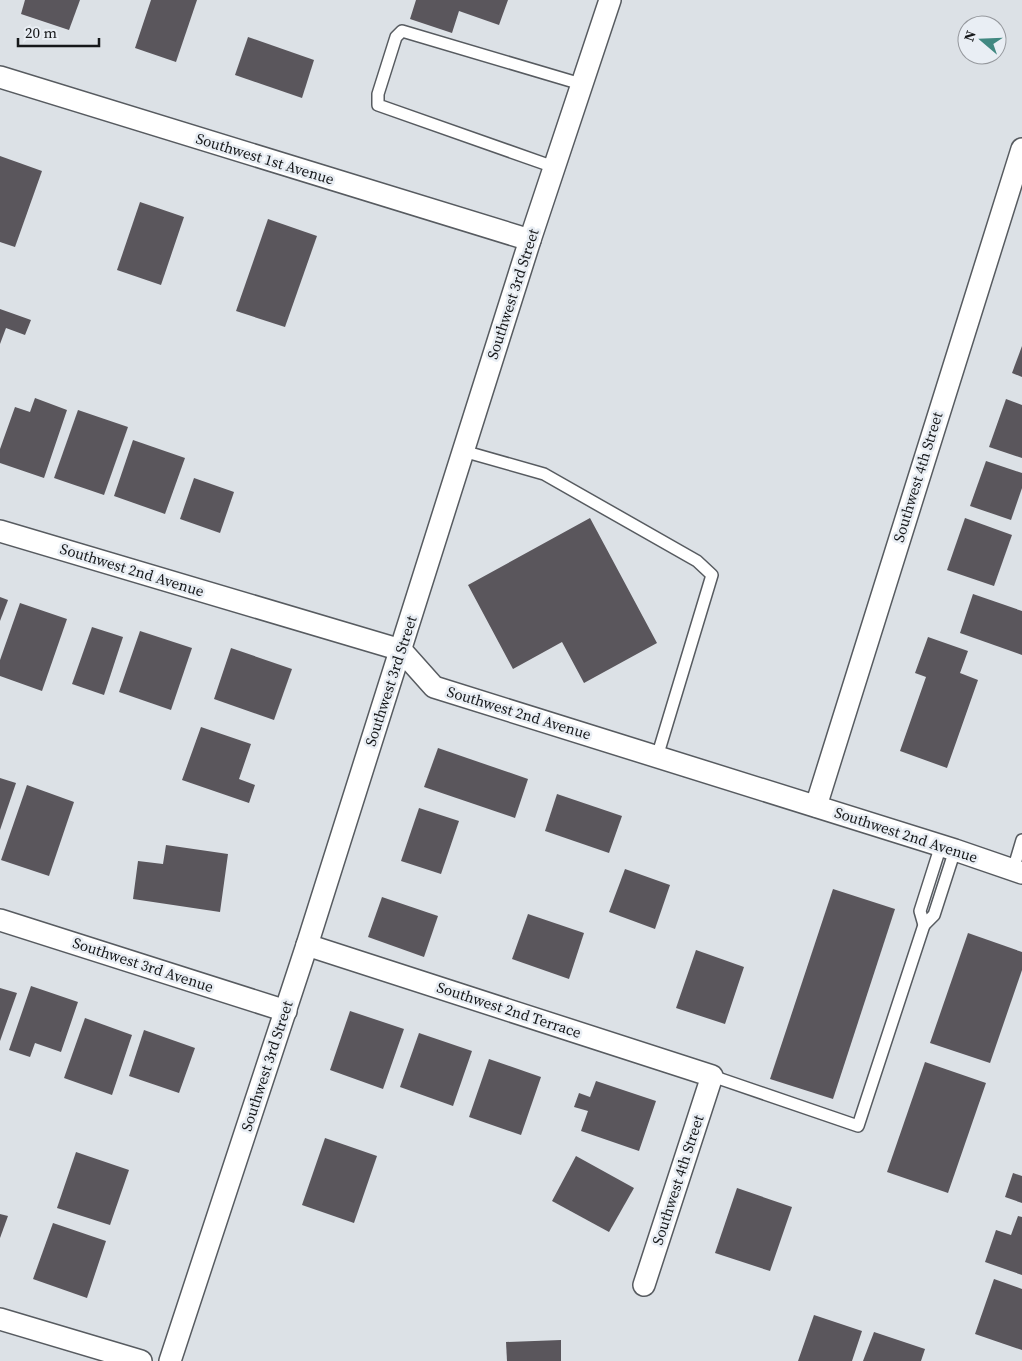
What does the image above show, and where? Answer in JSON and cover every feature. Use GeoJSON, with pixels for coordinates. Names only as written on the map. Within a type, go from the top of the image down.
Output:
{"type":"FeatureCollection","features":[{"type":"Feature","properties":{"kind":"street","name":"Southwest 3rd Street"},"geometry":{"type":"LineString","coordinates":[[170,1361],[286,1010],[530,240],[610,0]]}},
{"type":"Feature","properties":{"kind":"street","name":"Southwest 1st Avenue"},"geometry":{"type":"LineString","coordinates":[[0,77],[530,240]]}},
{"type":"Feature","properties":{"kind":"street","name":"Southwest 4th Street"},"geometry":{"type":"LineString","coordinates":[[816,806],[1017,179],[1022,149]]}},
{"type":"Feature","properties":{"kind":"street","name":"Southwest 2nd Avenue"},"geometry":{"type":"LineString","coordinates":[[0,531],[401,650],[434,687],[1018,871]]}},
{"type":"Feature","properties":{"kind":"street","name":"Southwest 3rd Avenue"},"geometry":{"type":"LineString","coordinates":[[0,920],[286,1010]]}},
{"type":"Feature","properties":{"kind":"street","name":"Southwest 2nd Terrace"},"geometry":{"type":"LineString","coordinates":[[307,945],[712,1076]]}},
{"type":"Feature","properties":{"kind":"street","name":"Southwest 4th Street"},"geometry":{"type":"LineString","coordinates":[[644,1285],[712,1076]]}},
{"type":"Feature","properties":{"kind":"street"},"geometry":{"type":"LineString","coordinates":[[0,1319],[141,1361]]}},
{"type":"Feature","properties":{"kind":"lane"},"geometry":{"type":"LineString","coordinates":[[554,167],[378,105],[378,94],[396,37],[402,32],[581,84]]}},
{"type":"Feature","properties":{"kind":"lane"},"geometry":{"type":"LineString","coordinates":[[463,451],[544,474],[697,561],[712,575],[657,756]]}},
{"type":"Feature","properties":{"kind":"lane"},"geometry":{"type":"LineString","coordinates":[[1018,871],[1022,840]]}},
{"type":"Feature","properties":{"kind":"lane"},"geometry":{"type":"LineString","coordinates":[[712,1076],[858,1126],[924,925],[920,911],[948,848]]}},
{"type":"Feature","properties":{"kind":"building"},"geometry":{"type":"Polygon","coordinates":[[[25,0],[80,0],[69,30],[21,14],[25,0]]]}},
{"type":"Feature","properties":{"kind":"building"},"geometry":{"type":"Polygon","coordinates":[[[151,0],[197,0],[176,62],[135,48],[151,0]]]}},
{"type":"Feature","properties":{"kind":"building"},"geometry":{"type":"Polygon","coordinates":[[[416,0],[508,0],[499,25],[459,11],[452,33],[410,19],[416,0]]]}},
{"type":"Feature","properties":{"kind":"building"},"geometry":{"type":"Polygon","coordinates":[[[248,37],[314,60],[302,98],[235,75],[248,37]]]}},
{"type":"Feature","properties":{"kind":"building"},"geometry":{"type":"Polygon","coordinates":[[[0,156],[42,171],[15,247],[0,242],[0,156]]]}},
{"type":"Feature","properties":{"kind":"building"},"geometry":{"type":"Polygon","coordinates":[[[140,202],[184,217],[161,285],[117,270],[140,202]]]}},
{"type":"Feature","properties":{"kind":"building"},"geometry":{"type":"Polygon","coordinates":[[[268,219],[317,236],[285,327],[236,311],[268,219]]]}},
{"type":"Feature","properties":{"kind":"building"},"geometry":{"type":"Polygon","coordinates":[[[0,309],[31,320],[25,335],[6,328],[0,344],[0,309]]]}},
{"type":"Feature","properties":{"kind":"building"},"geometry":{"type":"Polygon","coordinates":[[[1022,346],[1022,377],[1012,373],[1022,346]]]}},
{"type":"Feature","properties":{"kind":"building"},"geometry":{"type":"Polygon","coordinates":[[[35,398],[67,410],[44,478],[0,463],[0,449],[15,407],[30,412],[35,398]]]}},
{"type":"Feature","properties":{"kind":"building"},"geometry":{"type":"Polygon","coordinates":[[[1006,399],[1022,405],[1022,458],[989,447],[1006,399]]]}},
{"type":"Feature","properties":{"kind":"building"},"geometry":{"type":"Polygon","coordinates":[[[78,410],[128,427],[104,495],[54,478],[78,410]]]}},
{"type":"Feature","properties":{"kind":"building"},"geometry":{"type":"Polygon","coordinates":[[[133,440],[185,458],[165,514],[114,496],[133,440]]]}},
{"type":"Feature","properties":{"kind":"building"},"geometry":{"type":"Polygon","coordinates":[[[986,461],[1022,473],[1022,488],[1011,520],[970,506],[986,461]]]}},
{"type":"Feature","properties":{"kind":"building"},"geometry":{"type":"Polygon","coordinates":[[[194,478],[234,492],[220,533],[180,519],[194,478]]]}},
{"type":"Feature","properties":{"kind":"building"},"geometry":{"type":"Polygon","coordinates":[[[590,518],[657,643],[584,683],[562,642],[513,669],[468,585],[590,518]]]}},
{"type":"Feature","properties":{"kind":"building"},"geometry":{"type":"Polygon","coordinates":[[[965,518],[1012,535],[994,586],[947,570],[965,518]]]}},
{"type":"Feature","properties":{"kind":"building"},"geometry":{"type":"Polygon","coordinates":[[[973,594],[1022,611],[1022,655],[960,633],[973,594]]]}},
{"type":"Feature","properties":{"kind":"building"},"geometry":{"type":"Polygon","coordinates":[[[0,597],[8,600],[0,621],[0,597]]]}},
{"type":"Feature","properties":{"kind":"building"},"geometry":{"type":"Polygon","coordinates":[[[20,603],[67,619],[42,691],[0,676],[0,660],[20,603]]]}},
{"type":"Feature","properties":{"kind":"building"},"geometry":{"type":"Polygon","coordinates":[[[92,627],[123,637],[104,695],[72,684],[92,627]]]}},
{"type":"Feature","properties":{"kind":"building"},"geometry":{"type":"Polygon","coordinates":[[[140,631],[192,648],[171,710],[119,692],[140,631]]]}},
{"type":"Feature","properties":{"kind":"building"},"geometry":{"type":"Polygon","coordinates":[[[928,637],[968,651],[960,673],[978,680],[947,768],[900,751],[926,677],[915,673],[928,637]]]}},
{"type":"Feature","properties":{"kind":"building"},"geometry":{"type":"Polygon","coordinates":[[[231,648],[292,669],[274,720],[214,699],[231,648]]]}},
{"type":"Feature","properties":{"kind":"building"},"geometry":{"type":"Polygon","coordinates":[[[201,727],[251,744],[239,779],[255,785],[249,803],[182,780],[201,727]]]}},
{"type":"Feature","properties":{"kind":"building"},"geometry":{"type":"Polygon","coordinates":[[[438,748],[528,779],[515,818],[424,787],[438,748]]]}},
{"type":"Feature","properties":{"kind":"building"},"geometry":{"type":"Polygon","coordinates":[[[0,778],[16,783],[0,830],[0,778]]]}},
{"type":"Feature","properties":{"kind":"building"},"geometry":{"type":"Polygon","coordinates":[[[27,785],[74,802],[49,876],[1,860],[27,785]]]}},
{"type":"Feature","properties":{"kind":"building"},"geometry":{"type":"Polygon","coordinates":[[[557,794],[622,816],[609,853],[545,831],[557,794]]]}},
{"type":"Feature","properties":{"kind":"building"},"geometry":{"type":"Polygon","coordinates":[[[419,808],[459,821],[441,874],[401,861],[419,808]]]}},
{"type":"Feature","properties":{"kind":"building"},"geometry":{"type":"Polygon","coordinates":[[[166,845],[228,854],[220,912],[133,899],[138,861],[163,864],[166,845]]]}},
{"type":"Feature","properties":{"kind":"building"},"geometry":{"type":"Polygon","coordinates":[[[625,869],[670,885],[655,929],[609,912],[625,869]]]}},
{"type":"Feature","properties":{"kind":"building"},"geometry":{"type":"Polygon","coordinates":[[[833,889],[895,909],[833,1099],[770,1079],[833,889]]]}},
{"type":"Feature","properties":{"kind":"building"},"geometry":{"type":"Polygon","coordinates":[[[382,897],[438,916],[424,957],[368,937],[382,897]]]}},
{"type":"Feature","properties":{"kind":"building"},"geometry":{"type":"Polygon","coordinates":[[[528,914],[584,933],[569,979],[512,959],[528,914]]]}},
{"type":"Feature","properties":{"kind":"building"},"geometry":{"type":"Polygon","coordinates":[[[968,933],[1022,952],[1022,970],[990,1063],[930,1043],[968,933]]]}},
{"type":"Feature","properties":{"kind":"building"},"geometry":{"type":"Polygon","coordinates":[[[696,950],[744,967],[725,1024],[676,1008],[696,950]]]}},
{"type":"Feature","properties":{"kind":"building"},"geometry":{"type":"Polygon","coordinates":[[[31,986],[78,1002],[61,1052],[35,1043],[30,1057],[9,1050],[31,986]]]}},
{"type":"Feature","properties":{"kind":"building"},"geometry":{"type":"Polygon","coordinates":[[[0,988],[17,993],[0,1041],[0,988]]]}},
{"type":"Feature","properties":{"kind":"building"},"geometry":{"type":"Polygon","coordinates":[[[350,1011],[404,1029],[383,1089],[330,1070],[350,1011]]]}},
{"type":"Feature","properties":{"kind":"building"},"geometry":{"type":"Polygon","coordinates":[[[85,1018],[132,1035],[112,1095],[64,1078],[85,1018]]]}},
{"type":"Feature","properties":{"kind":"building"},"geometry":{"type":"Polygon","coordinates":[[[144,1030],[195,1048],[179,1093],[129,1076],[144,1030]]]}},
{"type":"Feature","properties":{"kind":"building"},"geometry":{"type":"Polygon","coordinates":[[[419,1033],[472,1051],[453,1106],[400,1087],[419,1033]]]}},
{"type":"Feature","properties":{"kind":"building"},"geometry":{"type":"Polygon","coordinates":[[[489,1059],[541,1077],[521,1135],[469,1117],[489,1059]]]}},
{"type":"Feature","properties":{"kind":"building"},"geometry":{"type":"Polygon","coordinates":[[[925,1062],[986,1083],[948,1193],[887,1172],[925,1062]]]}},
{"type":"Feature","properties":{"kind":"building"},"geometry":{"type":"Polygon","coordinates":[[[596,1081],[656,1101],[639,1151],[581,1131],[588,1111],[574,1107],[579,1093],[590,1097],[596,1081]]]}},
{"type":"Feature","properties":{"kind":"building"},"geometry":{"type":"Polygon","coordinates":[[[325,1138],[377,1156],[354,1223],[302,1205],[325,1138]]]}},
{"type":"Feature","properties":{"kind":"building"},"geometry":{"type":"Polygon","coordinates":[[[76,1152],[129,1170],[110,1225],[57,1208],[76,1152]]]}},
{"type":"Feature","properties":{"kind":"building"},"geometry":{"type":"Polygon","coordinates":[[[576,1156],[634,1188],[609,1232],[552,1201],[576,1156]]]}},
{"type":"Feature","properties":{"kind":"building"},"geometry":{"type":"Polygon","coordinates":[[[1013,1173],[1022,1176],[1022,1203],[1005,1197],[1013,1173]]]}},
{"type":"Feature","properties":{"kind":"building"},"geometry":{"type":"Polygon","coordinates":[[[737,1188],[792,1207],[770,1271],[715,1253],[737,1188]]]}},
{"type":"Feature","properties":{"kind":"building"},"geometry":{"type":"Polygon","coordinates":[[[0,1214],[8,1216],[0,1238],[0,1214]]]}},
{"type":"Feature","properties":{"kind":"building"},"geometry":{"type":"Polygon","coordinates":[[[1018,1216],[1022,1217],[1022,1275],[985,1262],[996,1230],[1011,1235],[1018,1216]]]}},
{"type":"Feature","properties":{"kind":"building"},"geometry":{"type":"Polygon","coordinates":[[[53,1223],[106,1241],[87,1298],[33,1279],[53,1223]]]}},
{"type":"Feature","properties":{"kind":"building"},"geometry":{"type":"Polygon","coordinates":[[[994,1279],[1022,1289],[1022,1350],[975,1334],[994,1279]]]}},
{"type":"Feature","properties":{"kind":"building"},"geometry":{"type":"Polygon","coordinates":[[[814,1315],[862,1331],[852,1361],[798,1361],[814,1315]]]}},
{"type":"Feature","properties":{"kind":"building"},"geometry":{"type":"Polygon","coordinates":[[[874,1332],[925,1349],[921,1361],[863,1361],[874,1332]]]}},
{"type":"Feature","properties":{"kind":"building"},"geometry":{"type":"Polygon","coordinates":[[[561,1340],[561,1361],[507,1361],[506,1342],[561,1340]]]}}]}
